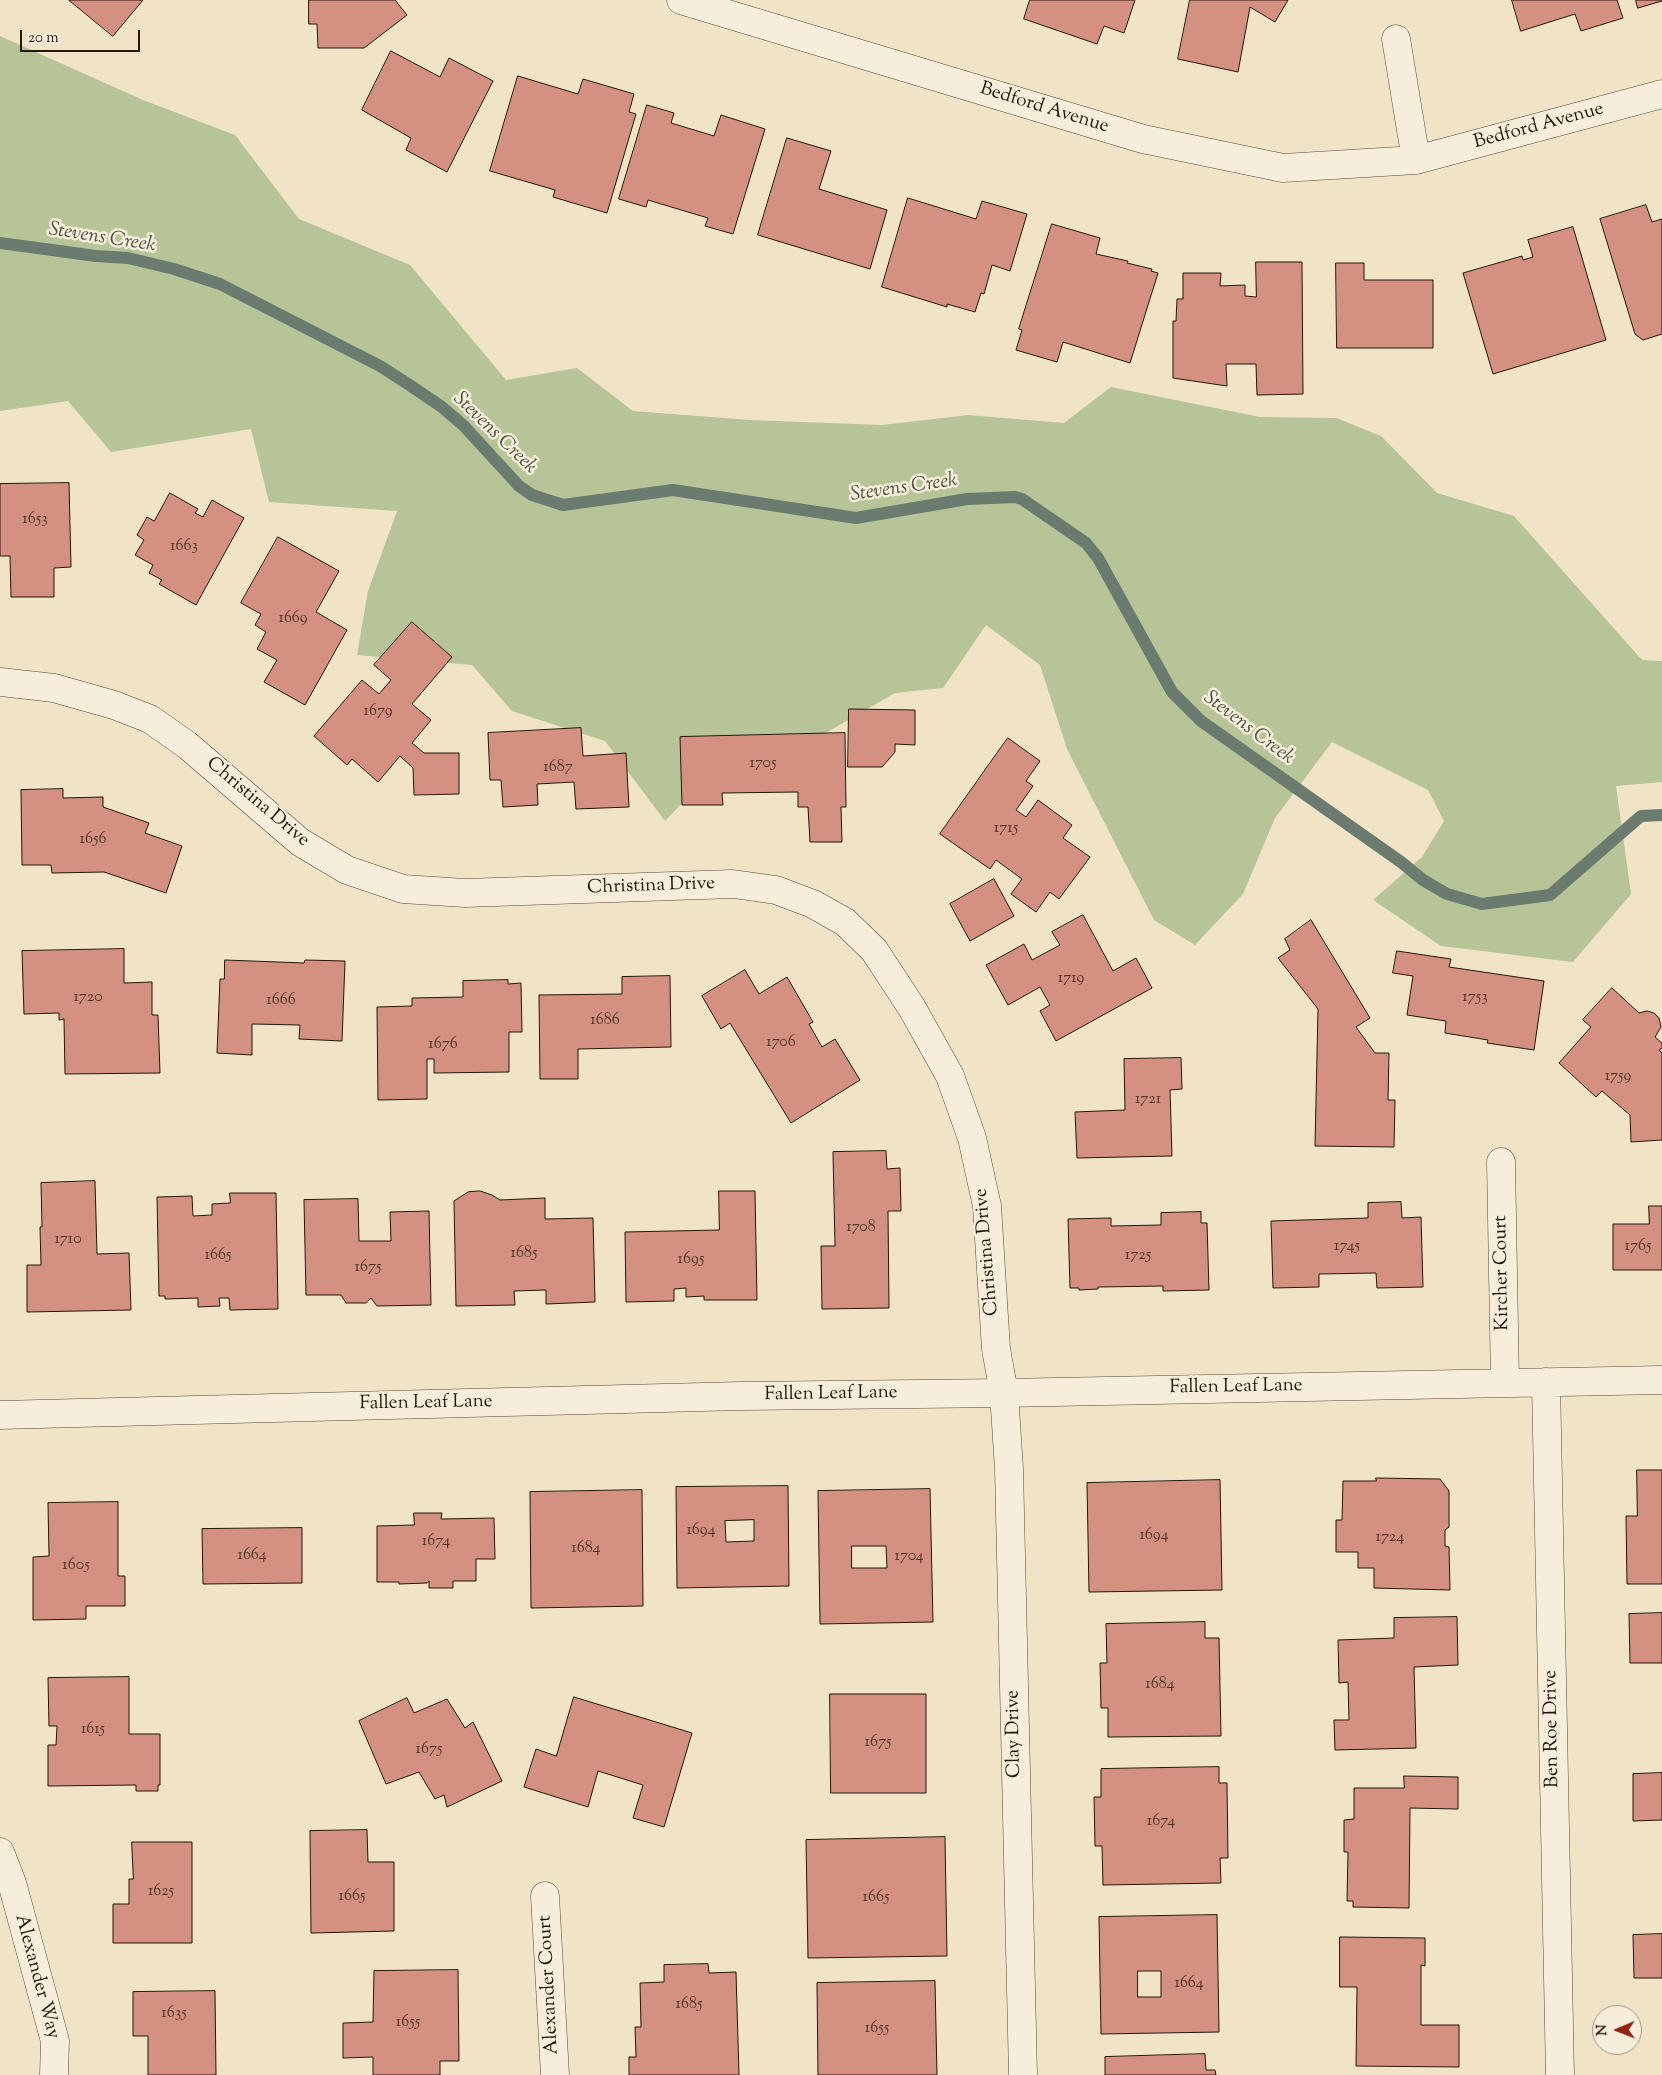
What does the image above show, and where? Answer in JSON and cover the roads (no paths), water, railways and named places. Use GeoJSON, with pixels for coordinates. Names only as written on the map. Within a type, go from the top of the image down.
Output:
{"type":"FeatureCollection","features":[{"type":"Feature","properties":{"kind":"street","name":"Bedford Avenue"},"geometry":{"type":"LineString","coordinates":[[681,0],[1143,139],[1283,168],[1416,160],[1662,94]]}},
{"type":"Feature","properties":{"kind":"street"},"geometry":{"type":"LineString","coordinates":[[1396,39],[1416,160]]}},
{"type":"Feature","properties":{"kind":"street","name":"Christina Drive"},"geometry":{"type":"LineString","coordinates":[[0,682],[54,688],[114,705],[150,719],[187,745],[300,842],[347,870],[403,889],[465,893],[733,884],[776,890],[813,904],[845,922],[874,950],[912,1008],[950,1076],[972,1138],[987,1206],[996,1349],[1004,1393]]}},
{"type":"Feature","properties":{"kind":"street","name":"Kircher Court"},"geometry":{"type":"LineString","coordinates":[[1501,1162],[1504,1383]]}},
{"type":"Feature","properties":{"kind":"street","name":"Fallen Leaf Lane"},"geometry":{"type":"LineString","coordinates":[[0,1415],[742,1396],[1004,1393],[1662,1380]]}},
{"type":"Feature","properties":{"kind":"street","name":"Ben Roe Drive"},"geometry":{"type":"LineString","coordinates":[[1546,1382],[1560,2075]]}},
{"type":"Feature","properties":{"kind":"street","name":"Clay Drive"},"geometry":{"type":"LineString","coordinates":[[1004,1393],[1009,1469],[1023,2075]]}},
{"type":"Feature","properties":{"kind":"street","name":"Alexander Way"},"geometry":{"type":"LineString","coordinates":[[0,1852],[6,1884],[55,2041],[54,2075]]}},
{"type":"Feature","properties":{"kind":"street","name":"Alexander Court"},"geometry":{"type":"LineString","coordinates":[[546,1896],[555,2075]]}},
{"type":"Feature","properties":{"kind":"waterway","name":"Stevens Creek"},"geometry":{"type":"LineString","coordinates":[[0,243],[96,256],[128,258],[174,269],[220,284],[380,366],[408,384],[442,407],[464,426],[519,486],[532,495],[563,505],[673,490],[856,518],[967,499],[1015,497],[1022,499],[1086,543],[1098,558],[1172,692],[1201,721],[1401,862],[1423,880],[1447,894],[1482,904],[1550,895],[1641,816],[1662,815]]}}]}
